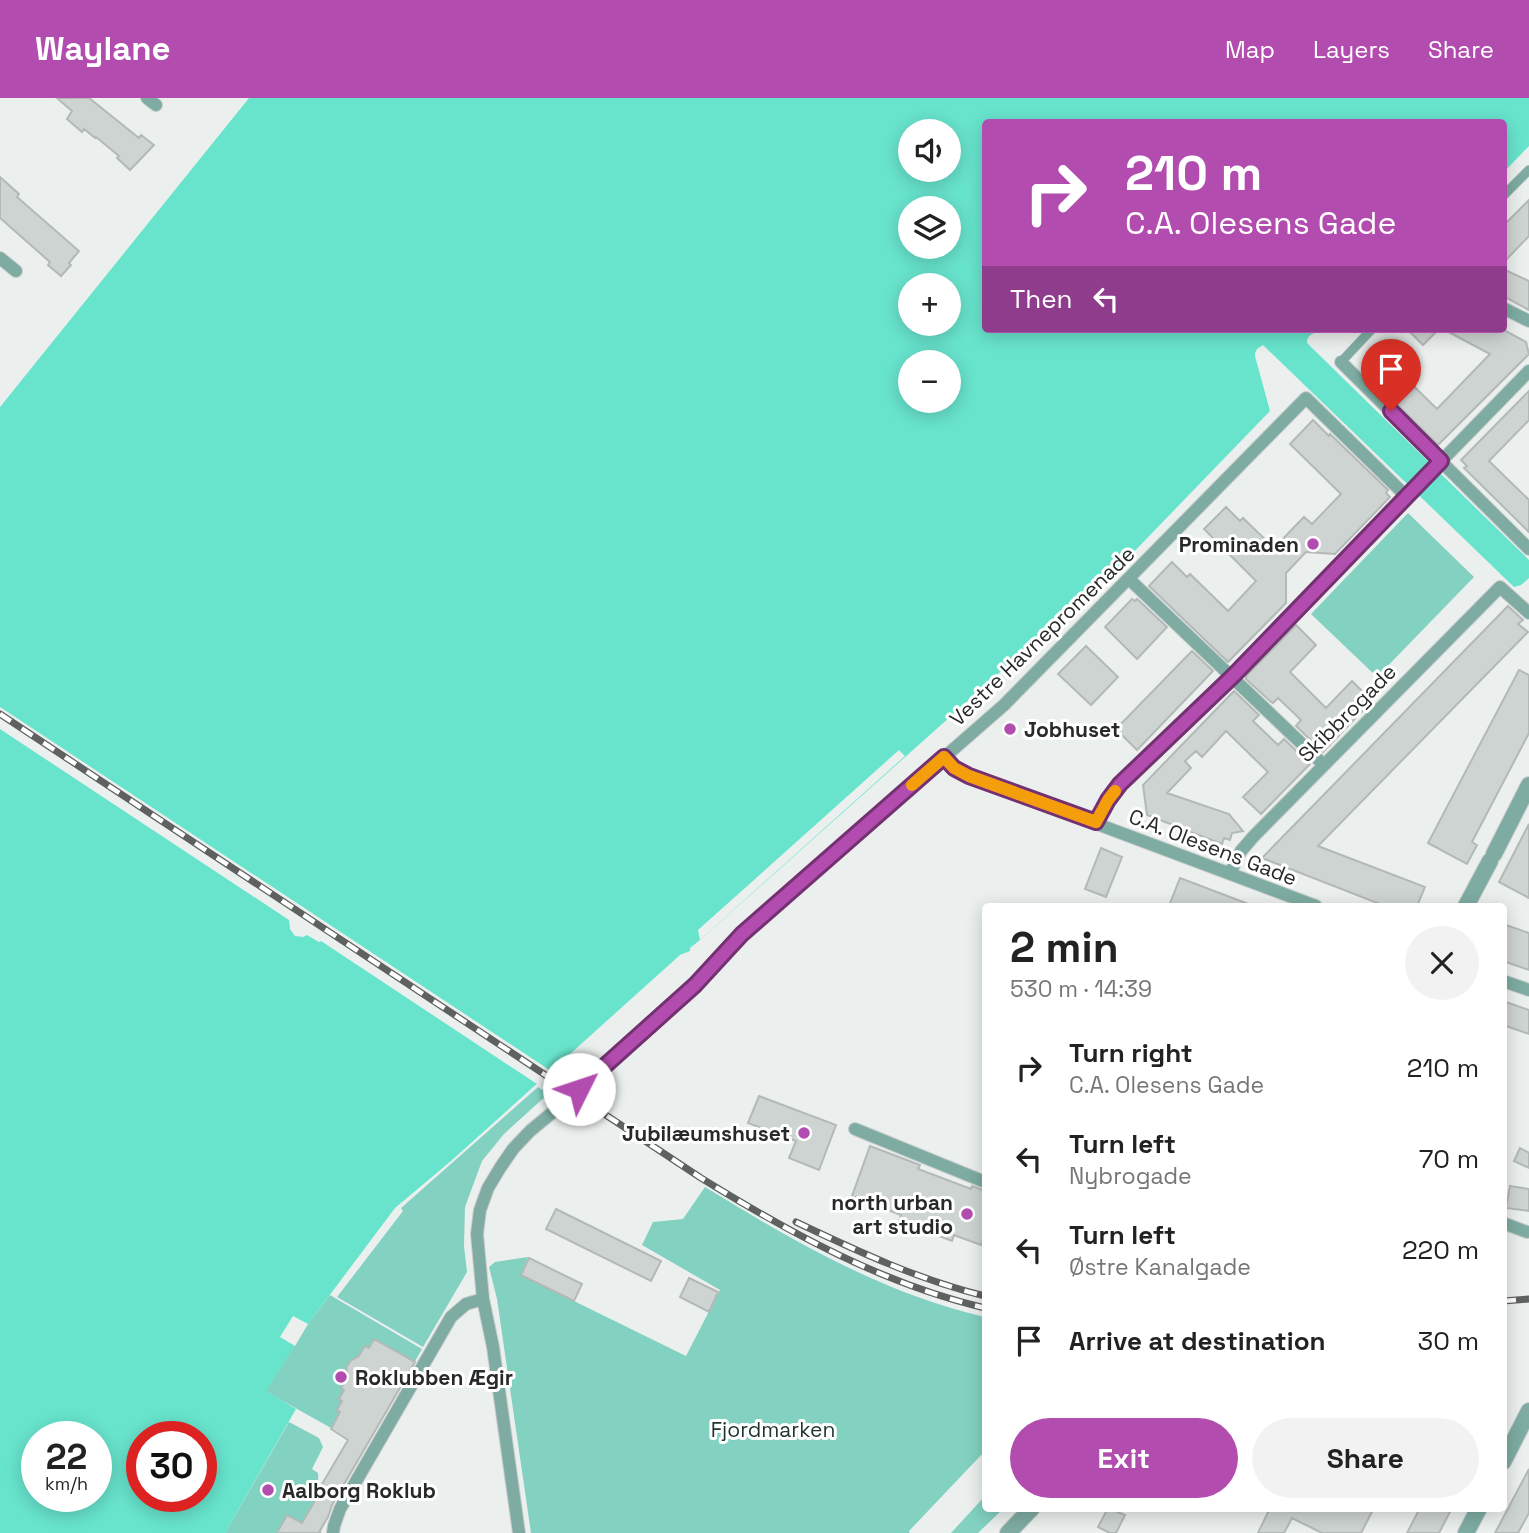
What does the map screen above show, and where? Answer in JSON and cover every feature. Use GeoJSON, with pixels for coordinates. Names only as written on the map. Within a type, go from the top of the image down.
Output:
{"type":"FeatureCollection","features":[{"type":"Feature","properties":{"kind":"street"},"geometry":{"type":"LineString","coordinates":[[1507,192],[1529,170]]}},
{"type":"Feature","properties":{"kind":"street"},"geometry":{"type":"LineString","coordinates":[[0,258],[16,271]]}},
{"type":"Feature","properties":{"kind":"street"},"geometry":{"type":"LineString","coordinates":[[1507,310],[1529,321]]}},
{"type":"Feature","properties":{"kind":"street"},"geometry":{"type":"LineString","coordinates":[[1368,333],[1341,362],[1529,549]]}},
{"type":"Feature","properties":{"kind":"street"},"geometry":{"type":"LineString","coordinates":[[1096,822],[1120,784],[1233,676],[1529,371]]}},
{"type":"Feature","properties":{"kind":"street","name":"Vestre Havnepromenade"},"geometry":{"type":"LineString","coordinates":[[579,1089],[695,985],[742,934],[1004,705],[1306,398],[1409,494]]}},
{"type":"Feature","properties":{"kind":"street"},"geometry":{"type":"LineString","coordinates":[[1129,579],[1324,765]]}},
{"type":"Feature","properties":{"kind":"street","name":"Skibbrogade"},"geometry":{"type":"LineString","coordinates":[[1230,873],[1252,837],[1500,587],[1529,613]]}},
{"type":"Feature","properties":{"kind":"street","name":"C.A. Olesens Gade"},"geometry":{"type":"LineString","coordinates":[[944,757],[954,768],[969,776],[1308,903]]}},
{"type":"Feature","properties":{"kind":"street"},"geometry":{"type":"LineString","coordinates":[[1467,903],[1529,785]]}},
{"type":"Feature","properties":{"kind":"street"},"geometry":{"type":"LineString","coordinates":[[1507,982],[1529,990]]}},
{"type":"Feature","properties":{"kind":"street"},"geometry":{"type":"LineString","coordinates":[[519,1533],[493,1347],[483,1298],[477,1234],[480,1210],[488,1188],[513,1149],[565,1102]]}},
{"type":"Feature","properties":{"kind":"street"},"geometry":{"type":"LineString","coordinates":[[855,1129],[982,1181]]}},
{"type":"Feature","properties":{"kind":"street"},"geometry":{"type":"LineString","coordinates":[[1507,1225],[1528,1234]]}},
{"type":"Feature","properties":{"kind":"street"},"geometry":{"type":"LineString","coordinates":[[333,1533],[340,1509],[451,1317],[466,1304],[483,1298]]}},
{"type":"Feature","properties":{"kind":"street"},"geometry":{"type":"LineString","coordinates":[[1507,1454],[1529,1411]]}},
{"type":"Feature","properties":{"kind":"street"},"geometry":{"type":"LineString","coordinates":[[1008,1533],[1027,1512]]}},
{"type":"Feature","properties":{"kind":"street"},"geometry":{"type":"LineString","coordinates":[[1466,1533],[1477,1512]]}},
{"type":"Feature","properties":{"kind":"green space"},"geometry":{"type":"Polygon","coordinates":[[[1408,513],[1474,577],[1377,677],[1311,614],[1408,513]]]}},
{"type":"Feature","properties":{"kind":"green space"},"geometry":{"type":"Polygon","coordinates":[[[538,1087],[548,1094],[504,1134],[482,1161],[465,1207],[464,1246],[467,1272],[423,1347],[337,1297],[403,1211],[401,1208],[538,1087]]]}},
{"type":"Feature","properties":{"kind":"green space","name":"Fjordmarken"},"geometry":{"type":"Polygon","coordinates":[[[705,1187],[840,1264],[911,1295],[982,1316],[982,1454],[910,1533],[531,1533],[497,1299],[489,1267],[495,1262],[528,1257],[521,1275],[686,1356],[720,1290],[642,1245],[653,1222],[683,1219],[705,1187]]]}},
{"type":"Feature","properties":{"kind":"green space","name":"Roklubben Ægir"},"geometry":{"type":"Polygon","coordinates":[[[330,1295],[422,1349],[365,1449],[265,1391],[330,1295]]]}},
{"type":"Feature","properties":{"kind":"green space"},"geometry":{"type":"Polygon","coordinates":[[[289,1422],[319,1438],[323,1447],[312,1469],[318,1473],[319,1504],[327,1519],[320,1533],[225,1533],[289,1422]]]}},
{"type":"Feature","properties":{"kind":"green space"},"geometry":{"type":"Polygon","coordinates":[[[982,1499],[982,1512],[1000,1512],[978,1533],[951,1533],[982,1499]]]}},
{"type":"Feature","properties":{"kind":"shaded area"},"geometry":{"type":"Polygon","coordinates":[[[249,98],[1529,98],[1529,146],[1507,169],[1507,119],[982,119],[982,333],[1315,333],[1307,343],[1529,560],[1529,578],[1514,587],[1263,345],[1257,349],[1255,356],[1270,411],[1126,560],[690,948],[690,951],[680,955],[395,1208],[308,1324],[266,1391],[296,1409],[225,1533],[0,1533],[0,407],[249,98]]]}},
{"type":"Feature","properties":{"kind":"pier"},"geometry":{"type":"Polygon","coordinates":[[[0,707],[554,1073],[540,1086],[321,941],[307,935],[295,936],[290,929],[289,920],[0,729],[0,707]]]}},
{"type":"Feature","properties":{"kind":"pier"},"geometry":{"type":"Polygon","coordinates":[[[899,750],[905,756],[700,940],[698,930],[899,750]]]}},
{"type":"Feature","properties":{"kind":"pier"},"geometry":{"type":"Polygon","coordinates":[[[293,1316],[308,1324],[295,1346],[280,1337],[293,1316]]]}},
{"type":"Feature","properties":{"kind":"building"},"geometry":{"type":"Polygon","coordinates":[[[57,98],[89,98],[139,138],[141,135],[154,145],[130,170],[117,158],[119,156],[96,137],[84,129],[82,132],[67,119],[72,111],[57,98]]]}},
{"type":"Feature","properties":{"kind":"building"},"geometry":{"type":"Polygon","coordinates":[[[0,177],[19,194],[17,197],[79,251],[61,276],[48,265],[50,262],[0,218],[0,177]]]}},
{"type":"Feature","properties":{"kind":"building"},"geometry":{"type":"Polygon","coordinates":[[[1529,200],[1529,236],[1507,259],[1507,222],[1529,200]]]}},
{"type":"Feature","properties":{"kind":"building"},"geometry":{"type":"Polygon","coordinates":[[[1507,271],[1529,281],[1529,310],[1507,298],[1507,271]]]}},
{"type":"Feature","properties":{"kind":"building"},"geometry":{"type":"Polygon","coordinates":[[[1507,332],[1526,342],[1529,354],[1438,445],[1362,370],[1379,352],[1437,409],[1490,354],[1451,333],[1507,332]]]}},
{"type":"Feature","properties":{"kind":"building"},"geometry":{"type":"Polygon","coordinates":[[[1411,333],[1435,333],[1423,345],[1411,333]]]}},
{"type":"Feature","properties":{"kind":"building"},"geometry":{"type":"Polygon","coordinates":[[[1529,391],[1529,420],[1489,461],[1529,500],[1529,532],[1464,468],[1467,466],[1461,460],[1529,391]]]}},
{"type":"Feature","properties":{"kind":"building","name":"Prominaden"},"geometry":{"type":"Polygon","coordinates":[[[1313,420],[1388,490],[1386,493],[1390,497],[1335,554],[1306,552],[1286,573],[1286,603],[1228,662],[1149,586],[1172,562],[1187,577],[1190,574],[1228,611],[1256,581],[1204,529],[1226,507],[1240,521],[1243,518],[1274,548],[1304,517],[1312,524],[1341,494],[1290,444],[1313,420]]]}},
{"type":"Feature","properties":{"kind":"building"},"geometry":{"type":"Polygon","coordinates":[[[1132,599],[1137,599],[1167,627],[1137,659],[1105,627],[1132,599]]]}},
{"type":"Feature","properties":{"kind":"building"},"geometry":{"type":"Polygon","coordinates":[[[1508,606],[1523,620],[1518,624],[1528,632],[1318,846],[1425,887],[1418,903],[1377,903],[1262,858],[1508,606]]]}},
{"type":"Feature","properties":{"kind":"building"},"geometry":{"type":"Polygon","coordinates":[[[1296,625],[1316,645],[1290,672],[1326,708],[1352,681],[1372,701],[1323,752],[1296,726],[1301,720],[1278,698],[1271,702],[1246,679],[1296,625]]]}},
{"type":"Feature","properties":{"kind":"building"},"geometry":{"type":"Polygon","coordinates":[[[1086,646],[1118,677],[1091,705],[1058,674],[1086,646]]]}},
{"type":"Feature","properties":{"kind":"building"},"geometry":{"type":"Polygon","coordinates":[[[1192,651],[1213,671],[1137,750],[1116,729],[1192,651]]]}},
{"type":"Feature","properties":{"kind":"building"},"geometry":{"type":"Polygon","coordinates":[[[1519,670],[1529,675],[1529,733],[1472,842],[1477,845],[1467,864],[1428,843],[1519,670]]]}},
{"type":"Feature","properties":{"kind":"building"},"geometry":{"type":"Polygon","coordinates":[[[1234,691],[1259,715],[1253,721],[1278,745],[1284,739],[1310,764],[1261,814],[1243,797],[1268,772],[1226,731],[1202,757],[1196,751],[1185,761],[1191,768],[1167,793],[1229,814],[1243,831],[1232,833],[1230,840],[1224,838],[1222,844],[1147,815],[1143,785],[1234,691]]]}},
{"type":"Feature","properties":{"kind":"building"},"geometry":{"type":"Polygon","coordinates":[[[1529,824],[1529,898],[1499,882],[1529,824]]]}},
{"type":"Feature","properties":{"kind":"building"},"geometry":{"type":"Polygon","coordinates":[[[1101,848],[1122,857],[1106,897],[1085,889],[1101,848]]]}},
{"type":"Feature","properties":{"kind":"building"},"geometry":{"type":"Polygon","coordinates":[[[1180,878],[1246,903],[1170,903],[1180,878]]]}},
{"type":"Feature","properties":{"kind":"building"},"geometry":{"type":"Polygon","coordinates":[[[1507,925],[1529,933],[1529,970],[1507,962],[1507,925]]]}},
{"type":"Feature","properties":{"kind":"building"},"geometry":{"type":"Polygon","coordinates":[[[1507,1002],[1529,1010],[1529,1034],[1507,1026],[1507,1002]]]}},
{"type":"Feature","properties":{"kind":"building","name":"Jubilæumshuset"},"geometry":{"type":"Polygon","coordinates":[[[759,1096],[836,1125],[819,1170],[789,1158],[796,1141],[748,1123],[759,1096]]]}},
{"type":"Feature","properties":{"kind":"building"},"geometry":{"type":"Polygon","coordinates":[[[870,1146],[920,1165],[918,1169],[971,1189],[972,1186],[982,1190],[982,1242],[981,1245],[954,1235],[952,1241],[899,1221],[901,1215],[852,1196],[870,1146]]]}},
{"type":"Feature","properties":{"kind":"building"},"geometry":{"type":"Polygon","coordinates":[[[1520,1148],[1529,1153],[1529,1168],[1514,1161],[1520,1148]]]}},
{"type":"Feature","properties":{"kind":"building"},"geometry":{"type":"Polygon","coordinates":[[[1510,1186],[1529,1189],[1529,1211],[1507,1208],[1510,1186]]]}},
{"type":"Feature","properties":{"kind":"building"},"geometry":{"type":"Polygon","coordinates":[[[556,1209],[661,1261],[651,1281],[546,1229],[556,1209]]]}},
{"type":"Feature","properties":{"kind":"building"},"geometry":{"type":"Polygon","coordinates":[[[529,1258],[582,1284],[574,1301],[521,1275],[529,1258]]]}},
{"type":"Feature","properties":{"kind":"building"},"geometry":{"type":"Polygon","coordinates":[[[689,1278],[718,1292],[709,1312],[680,1297],[689,1278]]]}},
{"type":"Feature","properties":{"kind":"building"},"geometry":{"type":"Polygon","coordinates":[[[374,1339],[415,1362],[332,1505],[319,1532],[321,1533],[277,1533],[287,1515],[302,1523],[348,1440],[331,1429],[340,1412],[337,1410],[344,1390],[341,1388],[348,1376],[346,1368],[365,1346],[369,1348],[374,1339]]]}},
{"type":"Feature","properties":{"kind":"building"},"geometry":{"type":"Polygon","coordinates":[[[1529,1469],[1529,1513],[1518,1533],[1495,1533],[1529,1469]]]}},
{"type":"Feature","properties":{"kind":"building"},"geometry":{"type":"Polygon","coordinates":[[[1106,1512],[1125,1515],[1116,1533],[1098,1527],[1106,1512]]]}},
{"type":"Feature","properties":{"kind":"building"},"geometry":{"type":"Polygon","coordinates":[[[1268,1512],[1372,1512],[1361,1533],[1322,1533],[1292,1518],[1284,1533],[1258,1533],[1268,1512]]]}},
{"type":"Feature","properties":{"kind":"building"},"geometry":{"type":"Polygon","coordinates":[[[1418,1512],[1450,1512],[1439,1533],[1407,1533],[1418,1512]]]}},
{"type":"Feature","properties":{"kind":"railway"},"geometry":{"type":"LineString","coordinates":[[0,714],[701,1178],[838,1255],[910,1285],[982,1307]]}},
{"type":"Feature","properties":{"kind":"railway"},"geometry":{"type":"LineString","coordinates":[[796,1222],[912,1273],[982,1295]]}},
{"type":"Feature","properties":{"kind":"railway"},"geometry":{"type":"LineString","coordinates":[[1507,1301],[1529,1299]]}},
{"type":"Feature","properties":{"kind":"slow traffic"},"geometry":{"type":"LineString","coordinates":[[912,785],[944,757],[954,768],[969,776],[1096,822],[1115,791]]}},
{"type":"Feature","properties":{"kind":"place","name":"Prominaden"},"geometry":{"type":"Point","coordinates":[1313,544]}},
{"type":"Feature","properties":{"kind":"place","name":"Jobhuset"},"geometry":{"type":"Point","coordinates":[1010,729]}},
{"type":"Feature","properties":{"kind":"place","name":"Jubilæumshuset"},"geometry":{"type":"Point","coordinates":[804,1133]}},
{"type":"Feature","properties":{"kind":"place","name":"north urban art studio"},"geometry":{"type":"Point","coordinates":[967,1214]}},
{"type":"Feature","properties":{"kind":"place","name":"Roklubben Ægir"},"geometry":{"type":"Point","coordinates":[341,1377]}},
{"type":"Feature","properties":{"kind":"place","name":"Aalborg Roklub"},"geometry":{"type":"Point","coordinates":[268,1490]}},
{"type":"Feature","properties":{"kind":"route"},"geometry":{"type":"LineString","coordinates":[[579,1089],[695,985],[742,934],[944,757],[954,768],[969,776],[1096,822],[1120,784],[1233,676],[1441,461],[1391,411]]}}]}
